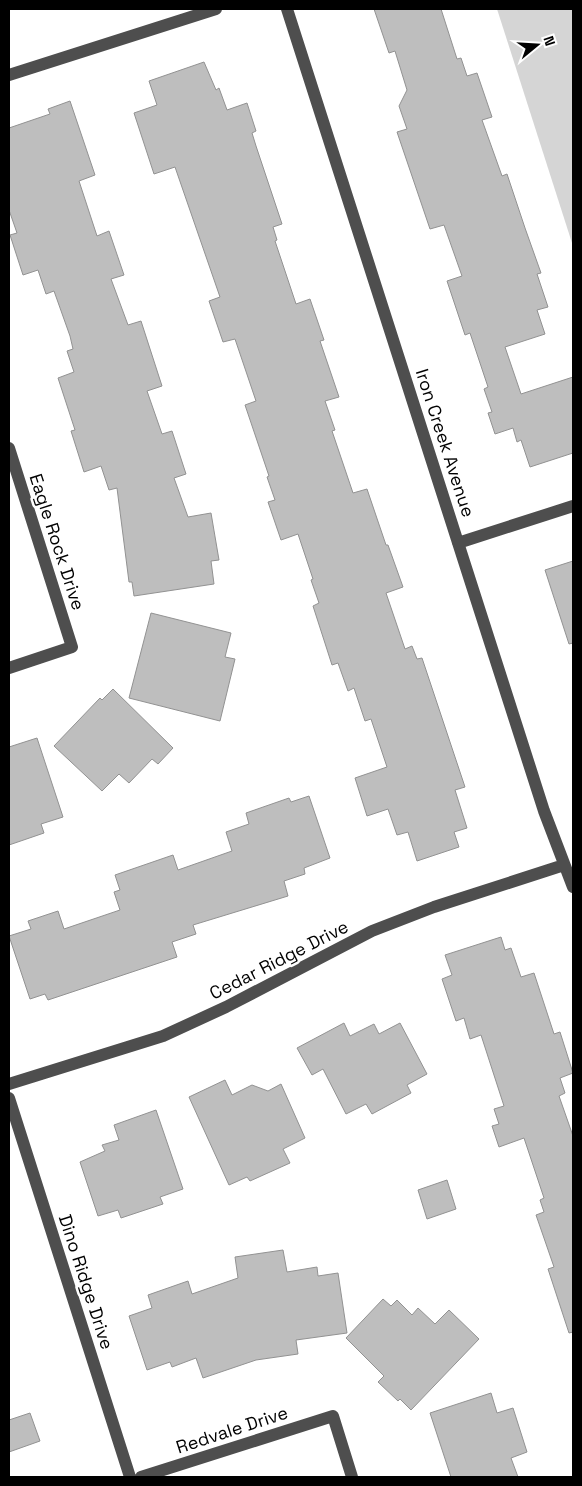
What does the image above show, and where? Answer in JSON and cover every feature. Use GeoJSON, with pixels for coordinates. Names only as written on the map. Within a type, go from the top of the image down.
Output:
{"type":"FeatureCollection","features":[{"type":"Feature","properties":{"kind":"street"},"geometry":{"type":"LineString","coordinates":[[9,75],[216,9]]}},
{"type":"Feature","properties":{"kind":"street","name":"Iron Creek Avenue"},"geometry":{"type":"LineString","coordinates":[[287,9],[458,543],[564,865],[573,887]]}},
{"type":"Feature","properties":{"kind":"street","name":"Eagle Rock Drive"},"geometry":{"type":"LineString","coordinates":[[9,448],[72,647],[9,668]]}},
{"type":"Feature","properties":{"kind":"street"},"geometry":{"type":"LineString","coordinates":[[458,543],[573,506]]}},
{"type":"Feature","properties":{"kind":"street","name":"Cedar Ridge Drive"},"geometry":{"type":"LineString","coordinates":[[9,1084],[163,1036],[226,1007],[372,931],[434,907],[564,865]]}},
{"type":"Feature","properties":{"kind":"street","name":"Dino Ridge Drive"},"geometry":{"type":"LineString","coordinates":[[9,1098],[130,1477]]}},
{"type":"Feature","properties":{"kind":"street","name":"Redvale Drive"},"geometry":{"type":"LineString","coordinates":[[141,1477],[333,1416],[352,1477]]}},
{"type":"Feature","properties":{"kind":"shaded area"},"geometry":{"type":"Polygon","coordinates":[[[497,9],[573,9],[572,243],[497,9]]]}},
{"type":"Feature","properties":{"kind":"building"},"geometry":{"type":"Polygon","coordinates":[[[374,9],[441,9],[457,59],[461,58],[467,76],[477,73],[492,117],[482,120],[502,176],[507,174],[541,273],[537,274],[548,307],[537,310],[545,334],[505,347],[521,394],[573,377],[573,453],[530,467],[521,440],[517,442],[513,428],[495,434],[488,413],[492,412],[484,389],[488,387],[470,333],[465,335],[447,281],[462,276],[444,225],[430,229],[397,132],[407,129],[399,106],[407,90],[395,51],[389,53],[374,9]]]}},
{"type":"Feature","properties":{"kind":"building"},"geometry":{"type":"Polygon","coordinates":[[[204,62],[216,90],[219,88],[227,110],[247,103],[256,131],[252,133],[282,224],[273,227],[277,240],[275,241],[296,304],[310,299],[324,340],[320,341],[339,397],[325,401],[335,430],[332,431],[353,493],[367,489],[386,545],[388,545],[403,587],[386,593],[405,649],[412,646],[417,659],[422,658],[465,787],[455,790],[467,828],[454,832],[459,847],[417,861],[408,832],[397,835],[388,809],[367,816],[355,778],[387,767],[371,719],[365,721],[354,688],[348,691],[338,663],[332,665],[313,606],[319,603],[298,534],[281,540],[268,502],[275,500],[267,477],[269,476],[245,405],[256,401],[235,339],[223,342],[209,301],[220,297],[175,167],[154,174],[134,113],[157,105],[149,81],[204,62]]]}},
{"type":"Feature","properties":{"kind":"building"},"geometry":{"type":"Polygon","coordinates":[[[70,101],[95,175],[79,181],[97,236],[109,231],[124,275],[111,279],[128,325],[141,321],[162,386],[147,391],[162,434],[172,431],[186,474],[174,478],[188,517],[211,513],[219,560],[211,561],[214,584],[134,596],[132,582],[129,582],[117,488],[109,490],[101,466],[84,472],[71,431],[75,430],[58,378],[74,372],[67,351],[73,349],[70,336],[54,291],[46,294],[38,270],[23,275],[10,235],[17,233],[9,210],[9,128],[50,114],[48,109],[70,101]]]}},
{"type":"Feature","properties":{"kind":"building"},"geometry":{"type":"Polygon","coordinates":[[[573,561],[573,643],[569,644],[545,570],[573,561]]]}},
{"type":"Feature","properties":{"kind":"building"},"geometry":{"type":"Polygon","coordinates":[[[151,613],[231,633],[225,657],[235,659],[220,721],[129,698],[151,613]]]}},
{"type":"Feature","properties":{"kind":"building"},"geometry":{"type":"Polygon","coordinates":[[[113,689],[173,748],[158,764],[152,759],[129,783],[119,774],[102,791],[54,746],[100,698],[102,700],[113,689]]]}},
{"type":"Feature","properties":{"kind":"building"},"geometry":{"type":"Polygon","coordinates":[[[37,738],[63,817],[41,824],[44,833],[9,845],[9,747],[37,738]]]}},
{"type":"Feature","properties":{"kind":"building"},"geometry":{"type":"Polygon","coordinates":[[[309,796],[330,858],[304,868],[305,874],[284,881],[288,896],[193,925],[196,934],[172,942],[177,957],[48,1000],[45,994],[30,999],[9,936],[31,929],[28,921],[58,911],[64,929],[120,910],[114,892],[120,890],[115,875],[173,855],[178,870],[232,851],[226,832],[249,824],[246,813],[289,798],[291,802],[309,796]]]}},
{"type":"Feature","properties":{"kind":"building"},"geometry":{"type":"Polygon","coordinates":[[[501,937],[505,950],[511,948],[521,977],[534,973],[554,1034],[560,1032],[573,1073],[560,1078],[565,1093],[559,1096],[573,1136],[573,1332],[569,1333],[548,1269],[554,1267],[536,1215],[544,1212],[540,1200],[544,1198],[524,1138],[499,1147],[492,1126],[499,1124],[494,1109],[504,1106],[481,1035],[470,1039],[464,1018],[456,1021],[442,979],[452,975],[445,955],[501,937]]]}},
{"type":"Feature","properties":{"kind":"building"},"geometry":{"type":"Polygon","coordinates":[[[344,1023],[350,1036],[374,1024],[379,1034],[400,1023],[427,1074],[407,1085],[411,1093],[372,1114],[366,1104],[346,1114],[323,1069],[312,1075],[297,1048],[344,1023]]]}},
{"type":"Feature","properties":{"kind":"building"},"geometry":{"type":"Polygon","coordinates":[[[225,1080],[232,1095],[252,1085],[268,1091],[281,1084],[305,1138],[283,1149],[290,1163],[250,1181],[247,1177],[229,1185],[189,1097],[225,1080]]]}},
{"type":"Feature","properties":{"kind":"building"},"geometry":{"type":"Polygon","coordinates":[[[156,1110],[183,1189],[160,1197],[163,1204],[121,1218],[118,1210],[98,1216],[80,1162],[105,1151],[102,1145],[119,1140],[114,1125],[156,1110]]]}},
{"type":"Feature","properties":{"kind":"building"},"geometry":{"type":"Polygon","coordinates":[[[447,1180],[456,1209],[427,1219],[418,1190],[447,1180]]]}},
{"type":"Feature","properties":{"kind":"building"},"geometry":{"type":"Polygon","coordinates":[[[283,1250],[287,1272],[317,1267],[318,1276],[338,1273],[347,1333],[296,1340],[298,1354],[256,1360],[203,1378],[196,1358],[172,1367],[170,1362],[147,1370],[129,1316],[152,1308],[148,1295],[188,1281],[192,1294],[238,1278],[235,1257],[283,1250]]]}},
{"type":"Feature","properties":{"kind":"building"},"geometry":{"type":"Polygon","coordinates":[[[383,1299],[391,1306],[397,1300],[412,1315],[418,1308],[435,1324],[449,1310],[479,1339],[411,1410],[400,1399],[398,1401],[378,1382],[384,1376],[346,1338],[383,1299]]]}},
{"type":"Feature","properties":{"kind":"building"},"geometry":{"type":"Polygon","coordinates":[[[491,1393],[497,1413],[513,1408],[527,1452],[511,1458],[518,1477],[451,1477],[430,1413],[491,1393]]]}},
{"type":"Feature","properties":{"kind":"building"},"geometry":{"type":"Polygon","coordinates":[[[30,1413],[40,1441],[9,1452],[9,1420],[30,1413]]]}}]}
